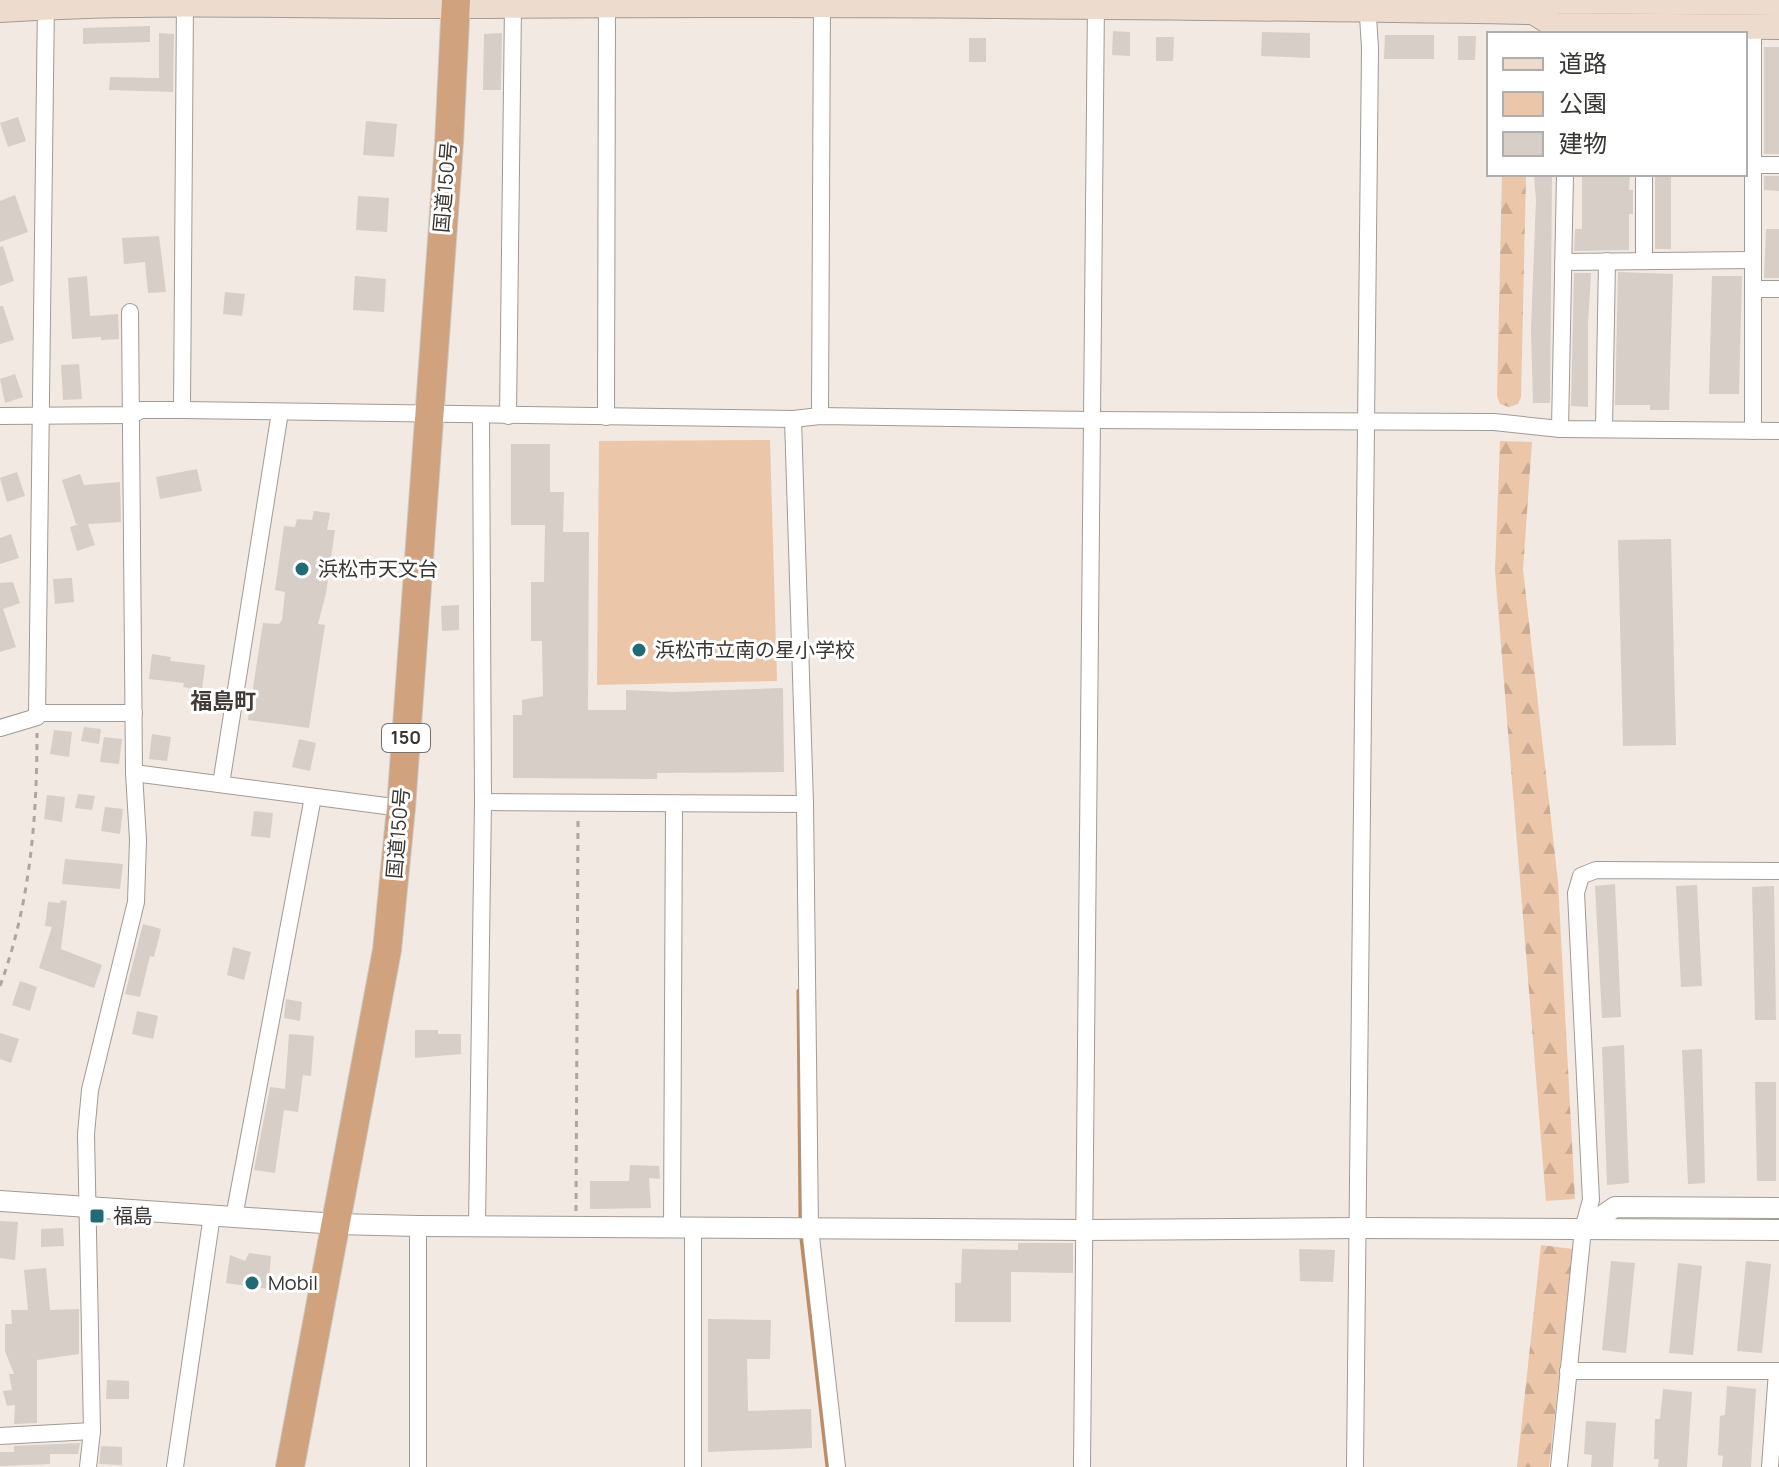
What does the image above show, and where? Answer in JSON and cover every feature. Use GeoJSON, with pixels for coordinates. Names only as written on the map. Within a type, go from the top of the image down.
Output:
{"type":"FeatureCollection","features":[{"type":"Feature","properties":{"kind":"highway","name":"国道150号"},"geometry":{"type":"LineString","coordinates":[[290,1467],[387,950],[401,808],[449,143],[456,3]]}},
{"type":"Feature","properties":{"kind":"main road"},"geometry":{"type":"LineString","coordinates":[[0,10],[46,3],[185,1],[513,5],[607,2],[1367,5],[1549,10],[1779,27]]}},
{"type":"Feature","properties":{"kind":"main road"},"geometry":{"type":"LineString","coordinates":[[1549,10],[1779,3]]}},
{"type":"Feature","properties":{"kind":"street"},"geometry":{"type":"LineString","coordinates":[[182,410],[185,1]]}},
{"type":"Feature","properties":{"kind":"street"},"geometry":{"type":"LineString","coordinates":[[606,417],[607,2]]}},
{"type":"Feature","properties":{"kind":"street"},"geometry":{"type":"LineString","coordinates":[[37,715],[46,3]]}},
{"type":"Feature","properties":{"kind":"street"},"geometry":{"type":"LineString","coordinates":[[820,416],[822,3]]}},
{"type":"Feature","properties":{"kind":"street"},"geometry":{"type":"LineString","coordinates":[[1082,1467],[1096,3]]}},
{"type":"Feature","properties":{"kind":"street"},"geometry":{"type":"LineString","coordinates":[[508,416],[513,5]]}},
{"type":"Feature","properties":{"kind":"street"},"geometry":{"type":"LineString","coordinates":[[1355,1467],[1370,48],[1367,5]]}},
{"type":"Feature","properties":{"kind":"street"},"geometry":{"type":"LineString","coordinates":[[1753,27],[1753,431]]}},
{"type":"Feature","properties":{"kind":"street"},"geometry":{"type":"LineString","coordinates":[[1753,165],[1779,165]]}},
{"type":"Feature","properties":{"kind":"street"},"geometry":{"type":"LineString","coordinates":[[1560,429],[1565,176]]}},
{"type":"Feature","properties":{"kind":"street"},"geometry":{"type":"LineString","coordinates":[[1644,176],[1644,261]]}},
{"type":"Feature","properties":{"kind":"street"},"geometry":{"type":"LineString","coordinates":[[1563,262],[1753,260]]}},
{"type":"Feature","properties":{"kind":"street"},"geometry":{"type":"LineString","coordinates":[[1604,429],[1607,261]]}},
{"type":"Feature","properties":{"kind":"street"},"geometry":{"type":"LineString","coordinates":[[1753,289],[1779,289]]}},
{"type":"Feature","properties":{"kind":"street"},"geometry":{"type":"LineString","coordinates":[[88,1467],[92,1431],[86,1134],[90,1090],[136,902],[138,840],[134,773],[130,312]]}},
{"type":"Feature","properties":{"kind":"street"},"geometry":{"type":"LineString","coordinates":[[0,416],[132,415],[141,410],[182,410],[793,419],[820,416],[1494,422],[1560,429],[1779,431]]}},
{"type":"Feature","properties":{"kind":"street"},"geometry":{"type":"LineString","coordinates":[[221,784],[280,412]]}},
{"type":"Feature","properties":{"kind":"street"},"geometry":{"type":"LineString","coordinates":[[477,1226],[483,802],[481,416]]}},
{"type":"Feature","properties":{"kind":"street"},"geometry":{"type":"LineString","coordinates":[[793,419],[805,804],[810,1228],[837,1467]]}},
{"type":"Feature","properties":{"kind":"street"},"geometry":{"type":"LineString","coordinates":[[0,728],[37,715],[134,713]]}},
{"type":"Feature","properties":{"kind":"street"},"geometry":{"type":"LineString","coordinates":[[134,773],[401,808]]}},
{"type":"Feature","properties":{"kind":"street"},"geometry":{"type":"LineString","coordinates":[[234,1217],[313,797]]}},
{"type":"Feature","properties":{"kind":"street"},"geometry":{"type":"LineString","coordinates":[[483,802],[805,804]]}},
{"type":"Feature","properties":{"kind":"street"},"geometry":{"type":"LineString","coordinates":[[672,1228],[674,804]]}},
{"type":"Feature","properties":{"kind":"street"},"geometry":{"type":"LineString","coordinates":[[1559,1467],[1583,1229],[1591,1200],[1576,893],[1581,876],[1596,870],[1779,871]]}},
{"type":"Feature","properties":{"kind":"street"},"geometry":{"type":"LineString","coordinates":[[0,1201],[337,1224],[418,1226],[1779,1230]]}},
{"type":"Feature","properties":{"kind":"street"},"geometry":{"type":"LineString","coordinates":[[1583,1229],[1615,1207],[1779,1208]]}},
{"type":"Feature","properties":{"kind":"street"},"geometry":{"type":"LineString","coordinates":[[175,1467],[212,1215]]}},
{"type":"Feature","properties":{"kind":"street"},"geometry":{"type":"LineString","coordinates":[[418,1226],[418,1467]]}},
{"type":"Feature","properties":{"kind":"street"},"geometry":{"type":"LineString","coordinates":[[693,1228],[693,1467]]}},
{"type":"Feature","properties":{"kind":"street"},"geometry":{"type":"LineString","coordinates":[[1568,1371],[1778,1371],[1770,1467]]}},
{"type":"Feature","properties":{"kind":"street"},"geometry":{"type":"LineString","coordinates":[[0,1436],[92,1431]]}},
{"type":"Feature","properties":{"kind":"path"},"geometry":{"type":"LineString","coordinates":[[0,986],[22,913],[28,877],[37,774],[37,715]]}},
{"type":"Feature","properties":{"kind":"path"},"geometry":{"type":"LineString","coordinates":[[576,1227],[578,803]]}},
{"type":"Feature","properties":{"kind":"green space"},"geometry":{"type":"Polygon","coordinates":[[[1502,176],[1526,176],[1521,397],[1518,404],[1509,407],[1500,404],[1497,396],[1502,176]]]}},
{"type":"Feature","properties":{"kind":"green space"},"geometry":{"type":"Polygon","coordinates":[[[770,440],[777,681],[597,685],[599,441],[770,440]]]}},
{"type":"Feature","properties":{"kind":"green space"},"geometry":{"type":"Polygon","coordinates":[[[1500,441],[1532,442],[1523,569],[1558,882],[1575,1199],[1546,1201],[1495,571],[1500,441]]]}},
{"type":"Feature","properties":{"kind":"green space"},"geometry":{"type":"Polygon","coordinates":[[[1541,1245],[1573,1249],[1549,1467],[1517,1467],[1541,1245]]]}},
{"type":"Feature","properties":{"kind":"building"},"geometry":{"type":"Polygon","coordinates":[[[150,26],[150,42],[83,44],[83,28],[150,26]]]}},
{"type":"Feature","properties":{"kind":"building"},"geometry":{"type":"Polygon","coordinates":[[[1113,31],[1130,32],[1130,56],[1112,55],[1113,31]]]}},
{"type":"Feature","properties":{"kind":"building"},"geometry":{"type":"Polygon","coordinates":[[[1262,32],[1310,33],[1310,58],[1261,56],[1262,32]]]}},
{"type":"Feature","properties":{"kind":"building"},"geometry":{"type":"Polygon","coordinates":[[[159,33],[174,34],[173,92],[109,90],[110,77],[159,78],[159,33]]]}},
{"type":"Feature","properties":{"kind":"building"},"geometry":{"type":"Polygon","coordinates":[[[502,33],[501,90],[483,90],[484,34],[502,33]]]}},
{"type":"Feature","properties":{"kind":"building"},"geometry":{"type":"Polygon","coordinates":[[[1385,35],[1434,35],[1434,59],[1384,59],[1385,35]]]}},
{"type":"Feature","properties":{"kind":"building"},"geometry":{"type":"Polygon","coordinates":[[[1458,36],[1476,36],[1475,60],[1458,60],[1458,36]]]}},
{"type":"Feature","properties":{"kind":"building"},"geometry":{"type":"Polygon","coordinates":[[[1156,37],[1174,37],[1173,61],[1156,61],[1156,37]]]}},
{"type":"Feature","properties":{"kind":"building"},"geometry":{"type":"Polygon","coordinates":[[[969,38],[986,38],[986,62],[969,62],[969,38]]]}},
{"type":"Feature","properties":{"kind":"building"},"geometry":{"type":"Polygon","coordinates":[[[1764,47],[1779,47],[1779,154],[1764,154],[1764,47]]]}},
{"type":"Feature","properties":{"kind":"building"},"geometry":{"type":"Polygon","coordinates":[[[18,117],[26,141],[8,147],[0,123],[18,117]]]}},
{"type":"Feature","properties":{"kind":"building"},"geometry":{"type":"Polygon","coordinates":[[[366,121],[397,124],[394,157],[363,155],[366,121]]]}},
{"type":"Feature","properties":{"kind":"building"},"geometry":{"type":"Polygon","coordinates":[[[1534,176],[1552,176],[1550,403],[1533,403],[1534,176]]]}},
{"type":"Feature","properties":{"kind":"building"},"geometry":{"type":"Polygon","coordinates":[[[1582,176],[1630,176],[1633,214],[1629,214],[1629,250],[1574,251],[1575,229],[1582,229],[1582,176]]]}},
{"type":"Feature","properties":{"kind":"building"},"geometry":{"type":"Polygon","coordinates":[[[1655,176],[1671,176],[1671,249],[1655,249],[1655,176]]]}},
{"type":"Feature","properties":{"kind":"building"},"geometry":{"type":"Polygon","coordinates":[[[1764,176],[1779,176],[1779,191],[1764,190],[1764,176]]]}},
{"type":"Feature","properties":{"kind":"building"},"geometry":{"type":"Polygon","coordinates":[[[15,195],[28,232],[0,242],[0,201],[15,195]]]}},
{"type":"Feature","properties":{"kind":"building"},"geometry":{"type":"Polygon","coordinates":[[[358,196],[389,198],[387,232],[356,230],[358,196]]]}},
{"type":"Feature","properties":{"kind":"building"},"geometry":{"type":"Polygon","coordinates":[[[1766,229],[1779,229],[1779,278],[1764,278],[1766,229]]]}},
{"type":"Feature","properties":{"kind":"building"},"geometry":{"type":"Polygon","coordinates":[[[159,236],[166,292],[148,293],[145,262],[124,264],[122,238],[159,236]]]}},
{"type":"Feature","properties":{"kind":"building"},"geometry":{"type":"Polygon","coordinates":[[[3,246],[14,281],[0,286],[0,247],[3,246]]]}},
{"type":"Feature","properties":{"kind":"building"},"geometry":{"type":"Polygon","coordinates":[[[1618,272],[1673,274],[1669,410],[1650,410],[1650,405],[1615,405],[1618,272]]]}},
{"type":"Feature","properties":{"kind":"building"},"geometry":{"type":"Polygon","coordinates":[[[1574,273],[1591,273],[1588,407],[1571,406],[1574,273]]]}},
{"type":"Feature","properties":{"kind":"building"},"geometry":{"type":"Polygon","coordinates":[[[87,276],[90,316],[118,314],[119,339],[72,339],[68,278],[87,276]]]}},
{"type":"Feature","properties":{"kind":"building"},"geometry":{"type":"Polygon","coordinates":[[[355,276],[386,279],[384,312],[353,310],[355,276]]]}},
{"type":"Feature","properties":{"kind":"building"},"geometry":{"type":"Polygon","coordinates":[[[1712,276],[1742,276],[1739,394],[1709,394],[1712,276]]]}},
{"type":"Feature","properties":{"kind":"building"},"geometry":{"type":"Polygon","coordinates":[[[225,292],[245,294],[242,316],[223,314],[225,292]]]}},
{"type":"Feature","properties":{"kind":"building"},"geometry":{"type":"Polygon","coordinates":[[[0,306],[3,306],[14,340],[0,344],[0,306]]]}},
{"type":"Feature","properties":{"kind":"building"},"geometry":{"type":"Polygon","coordinates":[[[79,364],[82,399],[63,400],[61,365],[79,364]]]}},
{"type":"Feature","properties":{"kind":"building"},"geometry":{"type":"Polygon","coordinates":[[[15,374],[23,397],[5,403],[0,379],[15,374]]]}},
{"type":"Feature","properties":{"kind":"building"},"geometry":{"type":"Polygon","coordinates":[[[511,444],[550,444],[550,492],[564,492],[563,532],[589,532],[588,710],[626,710],[626,690],[673,692],[783,688],[784,772],[657,773],[657,779],[513,778],[513,715],[522,715],[522,700],[543,696],[542,641],[531,641],[531,582],[544,582],[545,525],[511,525],[511,444]]]}},
{"type":"Feature","properties":{"kind":"building"},"geometry":{"type":"Polygon","coordinates":[[[197,469],[202,491],[160,499],[156,477],[197,469]]]}},
{"type":"Feature","properties":{"kind":"building"},"geometry":{"type":"Polygon","coordinates":[[[17,472],[25,496],[7,502],[0,478],[17,472]]]}},
{"type":"Feature","properties":{"kind":"building"},"geometry":{"type":"Polygon","coordinates":[[[80,474],[84,485],[120,482],[121,522],[88,524],[95,545],[77,551],[70,527],[79,524],[76,524],[62,480],[80,474]]]}},
{"type":"Feature","properties":{"kind":"building"},"geometry":{"type":"Polygon","coordinates":[[[314,511],[330,513],[327,530],[335,530],[318,624],[325,625],[309,728],[248,720],[263,623],[279,624],[282,620],[285,592],[275,590],[284,526],[295,527],[297,519],[312,520],[314,511]]]}},
{"type":"Feature","properties":{"kind":"building"},"geometry":{"type":"Polygon","coordinates":[[[11,534],[19,558],[0,564],[0,538],[11,534]]]}},
{"type":"Feature","properties":{"kind":"building"},"geometry":{"type":"Polygon","coordinates":[[[1671,539],[1676,745],[1623,746],[1618,540],[1671,539]]]}},
{"type":"Feature","properties":{"kind":"building"},"geometry":{"type":"Polygon","coordinates":[[[72,578],[74,602],[55,604],[53,579],[72,578]]]}},
{"type":"Feature","properties":{"kind":"building"},"geometry":{"type":"Polygon","coordinates":[[[13,582],[20,603],[3,609],[16,647],[0,652],[0,583],[13,582]]]}},
{"type":"Feature","properties":{"kind":"building"},"geometry":{"type":"Polygon","coordinates":[[[459,605],[459,630],[442,631],[441,606],[459,605]]]}},
{"type":"Feature","properties":{"kind":"building"},"geometry":{"type":"Polygon","coordinates":[[[152,654],[171,657],[170,661],[205,665],[202,690],[183,687],[184,683],[149,679],[152,654]]]}},
{"type":"Feature","properties":{"kind":"building"},"geometry":{"type":"Polygon","coordinates":[[[84,727],[101,729],[99,744],[81,741],[84,727]]]}},
{"type":"Feature","properties":{"kind":"building"},"geometry":{"type":"Polygon","coordinates":[[[54,730],[72,732],[69,757],[50,754],[54,730]]]}},
{"type":"Feature","properties":{"kind":"building"},"geometry":{"type":"Polygon","coordinates":[[[152,734],[171,737],[167,761],[149,759],[152,734]]]}},
{"type":"Feature","properties":{"kind":"building"},"geometry":{"type":"Polygon","coordinates":[[[104,737],[122,739],[119,764],[100,762],[104,737]]]}},
{"type":"Feature","properties":{"kind":"building"},"geometry":{"type":"Polygon","coordinates":[[[299,739],[316,743],[310,771],[292,767],[299,739]]]}},
{"type":"Feature","properties":{"kind":"building"},"geometry":{"type":"Polygon","coordinates":[[[78,794],[95,796],[92,810],[75,808],[78,794]]]}},
{"type":"Feature","properties":{"kind":"building"},"geometry":{"type":"Polygon","coordinates":[[[47,795],[65,797],[62,822],[44,819],[47,795]]]}},
{"type":"Feature","properties":{"kind":"building"},"geometry":{"type":"Polygon","coordinates":[[[105,807],[123,809],[120,834],[101,831],[105,807]]]}},
{"type":"Feature","properties":{"kind":"building"},"geometry":{"type":"Polygon","coordinates":[[[254,811],[273,813],[270,838],[251,836],[254,811]]]}},
{"type":"Feature","properties":{"kind":"building"},"geometry":{"type":"Polygon","coordinates":[[[65,859],[123,864],[120,889],[62,884],[65,859]]]}},
{"type":"Feature","properties":{"kind":"building"},"geometry":{"type":"Polygon","coordinates":[[[1615,884],[1621,1017],[1602,1018],[1595,886],[1615,884]]]}},
{"type":"Feature","properties":{"kind":"building"},"geometry":{"type":"Polygon","coordinates":[[[1697,885],[1702,986],[1681,987],[1676,886],[1697,885]]]}},
{"type":"Feature","properties":{"kind":"building"},"geometry":{"type":"Polygon","coordinates":[[[1774,886],[1776,1020],[1755,1020],[1752,887],[1774,886]]]}},
{"type":"Feature","properties":{"kind":"building"},"geometry":{"type":"Polygon","coordinates":[[[61,900],[67,901],[61,949],[102,965],[94,988],[39,968],[52,927],[45,926],[48,902],[60,903],[61,900]]]}},
{"type":"Feature","properties":{"kind":"building"},"geometry":{"type":"Polygon","coordinates":[[[143,924],[161,929],[154,957],[150,956],[140,997],[125,994],[143,924]]]}},
{"type":"Feature","properties":{"kind":"building"},"geometry":{"type":"Polygon","coordinates":[[[233,947],[251,952],[244,980],[227,975],[233,947]]]}},
{"type":"Feature","properties":{"kind":"building"},"geometry":{"type":"Polygon","coordinates":[[[20,981],[37,987],[30,1011],[12,1005],[20,981]]]}},
{"type":"Feature","properties":{"kind":"building"},"geometry":{"type":"Polygon","coordinates":[[[286,999],[302,1002],[300,1021],[284,1018],[286,999]]]}},
{"type":"Feature","properties":{"kind":"building"},"geometry":{"type":"Polygon","coordinates":[[[137,1011],[158,1016],[153,1039],[132,1034],[137,1011]]]}},
{"type":"Feature","properties":{"kind":"building"},"geometry":{"type":"Polygon","coordinates":[[[415,1030],[461,1034],[461,1054],[415,1058],[415,1030]]]}},
{"type":"Feature","properties":{"kind":"building"},"geometry":{"type":"Polygon","coordinates":[[[0,1033],[19,1039],[11,1063],[0,1059],[0,1033]]]}},
{"type":"Feature","properties":{"kind":"building"},"geometry":{"type":"Polygon","coordinates":[[[289,1034],[314,1036],[311,1076],[303,1075],[298,1112],[284,1110],[275,1173],[254,1170],[270,1087],[285,1089],[289,1034]]]}},
{"type":"Feature","properties":{"kind":"building"},"geometry":{"type":"Polygon","coordinates":[[[1624,1045],[1629,1183],[1607,1185],[1602,1047],[1624,1045]]]}},
{"type":"Feature","properties":{"kind":"building"},"geometry":{"type":"Polygon","coordinates":[[[1702,1049],[1705,1183],[1688,1184],[1682,1050],[1702,1049]]]}},
{"type":"Feature","properties":{"kind":"building"},"geometry":{"type":"Polygon","coordinates":[[[1755,1082],[1776,1082],[1776,1181],[1757,1181],[1755,1082]]]}},
{"type":"Feature","properties":{"kind":"building"},"geometry":{"type":"Polygon","coordinates":[[[630,1165],[659,1166],[660,1179],[649,1178],[651,1208],[590,1209],[590,1181],[629,1181],[630,1165]]]}},
{"type":"Feature","properties":{"kind":"building"},"geometry":{"type":"Polygon","coordinates":[[[0,1221],[18,1222],[15,1260],[0,1258],[0,1221]]]}},
{"type":"Feature","properties":{"kind":"building"},"geometry":{"type":"Polygon","coordinates":[[[63,1228],[64,1246],[41,1247],[41,1229],[63,1228]]]}},
{"type":"Feature","properties":{"kind":"building"},"geometry":{"type":"Polygon","coordinates":[[[1018,1243],[1073,1243],[1073,1273],[1011,1272],[1011,1322],[955,1322],[955,1283],[961,1283],[962,1249],[1018,1250],[1018,1243]]]}},
{"type":"Feature","properties":{"kind":"building"},"geometry":{"type":"Polygon","coordinates":[[[1299,1249],[1335,1250],[1333,1282],[1300,1281],[1299,1249]]]}},
{"type":"Feature","properties":{"kind":"building"},"geometry":{"type":"Polygon","coordinates":[[[249,1253],[271,1256],[268,1289],[226,1283],[230,1255],[245,1261],[249,1253]]]}},
{"type":"Feature","properties":{"kind":"building"},"geometry":{"type":"Polygon","coordinates":[[[1611,1261],[1635,1263],[1626,1353],[1602,1350],[1611,1261]]]}},
{"type":"Feature","properties":{"kind":"building"},"geometry":{"type":"Polygon","coordinates":[[[1746,1261],[1771,1264],[1762,1353],[1737,1351],[1746,1261]]]}},
{"type":"Feature","properties":{"kind":"building"},"geometry":{"type":"Polygon","coordinates":[[[1678,1263],[1702,1266],[1693,1355],[1669,1353],[1678,1263]]]}},
{"type":"Feature","properties":{"kind":"building"},"geometry":{"type":"Polygon","coordinates":[[[46,1268],[50,1310],[79,1309],[79,1354],[37,1360],[37,1423],[14,1424],[15,1405],[7,1406],[3,1391],[12,1390],[9,1374],[14,1374],[5,1351],[5,1324],[12,1324],[11,1310],[28,1310],[24,1270],[46,1268]]]}},
{"type":"Feature","properties":{"kind":"building"},"geometry":{"type":"Polygon","coordinates":[[[708,1319],[771,1320],[770,1359],[747,1359],[748,1411],[811,1409],[812,1448],[708,1452],[708,1319]]]}},
{"type":"Feature","properties":{"kind":"building"},"geometry":{"type":"Polygon","coordinates":[[[107,1380],[129,1381],[129,1399],[106,1399],[107,1380]]]}},
{"type":"Feature","properties":{"kind":"building"},"geometry":{"type":"Polygon","coordinates":[[[1727,1386],[1756,1389],[1751,1467],[1722,1467],[1723,1456],[1718,1455],[1720,1416],[1725,1415],[1727,1386]]]}},
{"type":"Feature","properties":{"kind":"building"},"geometry":{"type":"Polygon","coordinates":[[[1663,1389],[1692,1392],[1687,1467],[1658,1467],[1659,1459],[1654,1459],[1655,1419],[1660,1419],[1663,1389]]]}},
{"type":"Feature","properties":{"kind":"building"},"geometry":{"type":"Polygon","coordinates":[[[1586,1421],[1616,1423],[1613,1467],[1591,1467],[1592,1455],[1584,1454],[1586,1421]]]}},
{"type":"Feature","properties":{"kind":"building"},"geometry":{"type":"Polygon","coordinates":[[[80,1443],[78,1454],[50,1454],[50,1464],[0,1466],[0,1452],[14,1452],[14,1446],[80,1443]]]}},
{"type":"Feature","properties":{"kind":"building"},"geometry":{"type":"Polygon","coordinates":[[[101,1446],[122,1447],[122,1465],[99,1464],[101,1446]]]}},
{"type":"Feature","properties":{"kind":"waterway"},"geometry":{"type":"LineString","coordinates":[[799,991],[801,1217]]}},
{"type":"Feature","properties":{"kind":"waterway"},"geometry":{"type":"LineString","coordinates":[[802,1239],[828,1467]]}},
{"type":"Feature","properties":{"kind":"place","name":"浜松市天文台"},"geometry":{"type":"Point","coordinates":[302,569]}},
{"type":"Feature","properties":{"kind":"place","name":"浜松市立南の星小学校"},"geometry":{"type":"Point","coordinates":[639,650]}},
{"type":"Feature","properties":{"kind":"place","name":"福島"},"geometry":{"type":"Point","coordinates":[97,1216]}},
{"type":"Feature","properties":{"kind":"place","name":"Mobil"},"geometry":{"type":"Point","coordinates":[252,1283]}},
{"type":"Feature","properties":{"kind":"district","name":"福島町"},"geometry":{"type":"Point","coordinates":[223,701]}}]}
